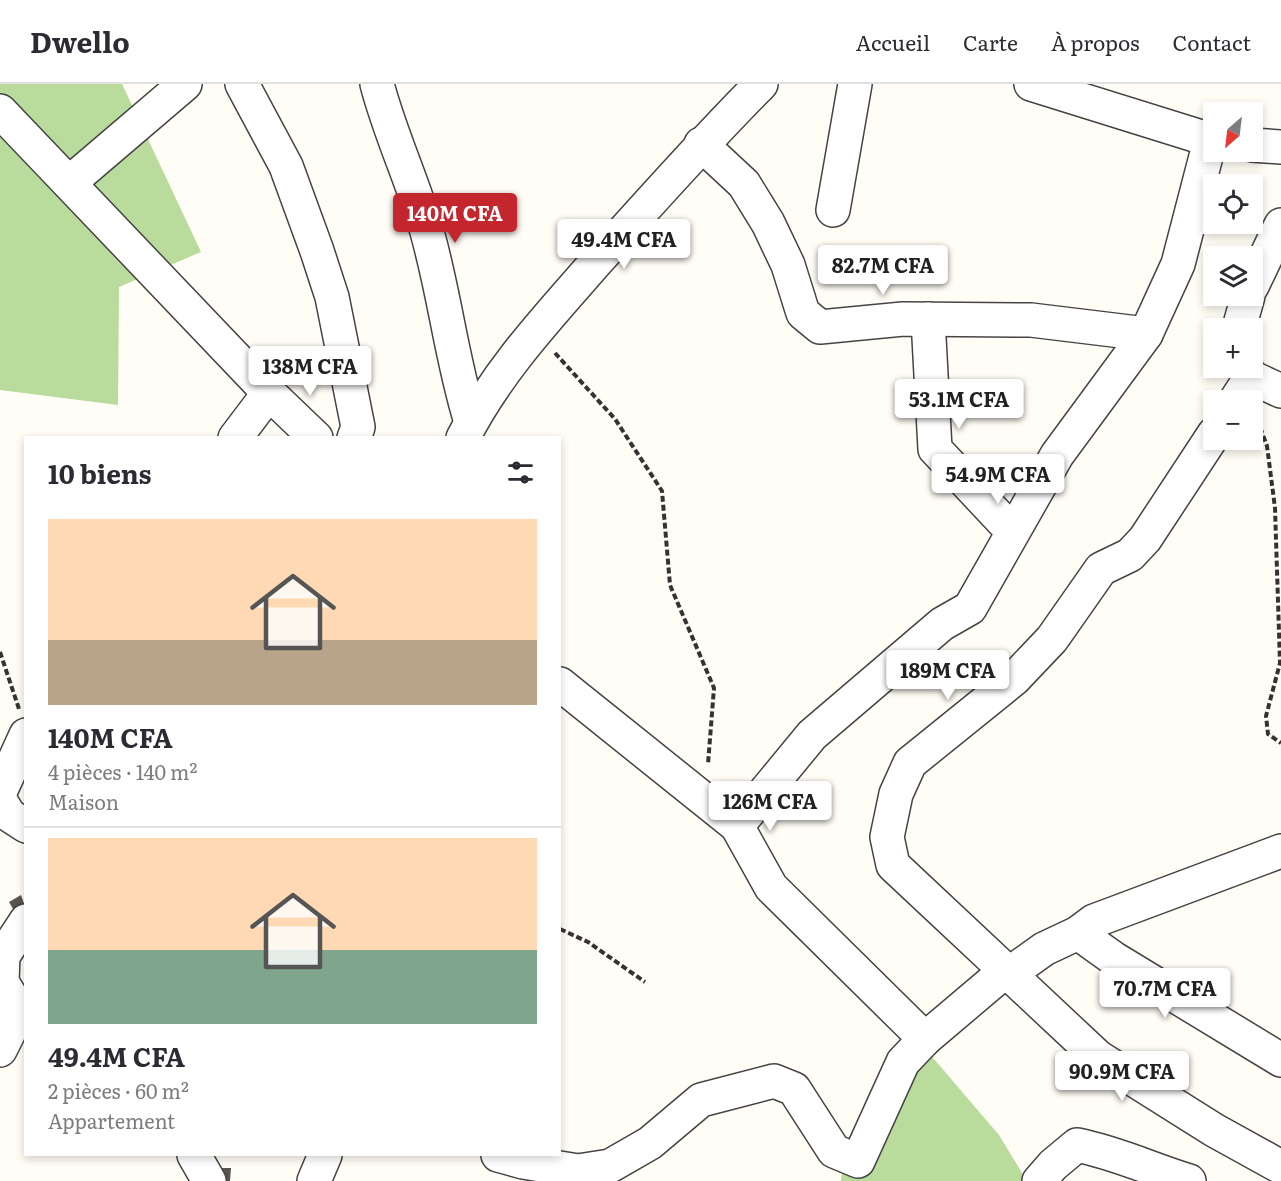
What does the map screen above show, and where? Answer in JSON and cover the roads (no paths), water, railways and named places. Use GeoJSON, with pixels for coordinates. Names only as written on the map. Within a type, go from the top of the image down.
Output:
{"type":"FeatureCollection","features":[{"type":"Feature","properties":{"kind":"street"},"geometry":{"type":"LineString","coordinates":[[69,183],[185,84]]}},
{"type":"Feature","properties":{"kind":"street"},"geometry":{"type":"LineString","coordinates":[[242,84],[286,166],[332,297],[358,427],[355,436]]}},
{"type":"Feature","properties":{"kind":"street"},"geometry":{"type":"LineString","coordinates":[[377,84],[386,116],[423,219],[445,310],[467,430]]}},
{"type":"Feature","properties":{"kind":"street"},"geometry":{"type":"LineString","coordinates":[[467,430],[487,394],[535,332],[701,144],[760,84]]}},
{"type":"Feature","properties":{"kind":"street"},"geometry":{"type":"LineString","coordinates":[[833,210],[855,84]]}},
{"type":"Feature","properties":{"kind":"street"},"geometry":{"type":"LineString","coordinates":[[1031,84],[1203,138]]}},
{"type":"Feature","properties":{"kind":"street"},"geometry":{"type":"LineString","coordinates":[[0,111],[269,393],[314,436]]}},
{"type":"Feature","properties":{"kind":"street"},"geometry":{"type":"LineString","coordinates":[[701,144],[744,184],[768,223],[788,265],[803,313],[820,327],[903,319],[1031,320],[1146,334]]}},
{"type":"Feature","properties":{"kind":"street"},"geometry":{"type":"LineString","coordinates":[[1263,146],[1281,147]]}},
{"type":"Feature","properties":{"kind":"street"},"geometry":{"type":"LineString","coordinates":[[737,826],[812,735],[942,624],[970,608],[1057,455],[1146,334],[1178,264],[1206,162]]}},
{"type":"Feature","properties":{"kind":"street"},"geometry":{"type":"LineString","coordinates":[[1263,263],[1281,225]]}},
{"type":"Feature","properties":{"kind":"street"},"geometry":{"type":"LineString","coordinates":[[928,319],[935,449],[1012,531]]}},
{"type":"Feature","properties":{"kind":"street"},"geometry":{"type":"LineString","coordinates":[[237,436],[269,393]]}},
{"type":"Feature","properties":{"kind":"street"},"geometry":{"type":"LineString","coordinates":[[1203,450],[1145,539],[1130,555],[1101,569],[1052,639],[1014,679],[910,763],[896,794],[887,837],[893,865],[1098,1058],[1214,1130],[1281,1167]]}},
{"type":"Feature","properties":{"kind":"street"},"geometry":{"type":"LineString","coordinates":[[561,685],[737,826],[771,887],[925,1039]]}},
{"type":"Feature","properties":{"kind":"street"},"geometry":{"type":"LineString","coordinates":[[0,792],[24,727]]}},
{"type":"Feature","properties":{"kind":"street"},"geometry":{"type":"LineString","coordinates":[[0,800],[9,815],[24,825]]}},
{"type":"Feature","properties":{"kind":"street"},"geometry":{"type":"LineString","coordinates":[[501,1165],[569,1174],[610,1166],[650,1143],[701,1100],[774,1082],[794,1089],[834,1151],[857,1171],[903,1062],[925,1039],[997,978],[1008,974],[1044,949],[1078,933],[1094,921],[1281,850]]}},
{"type":"Feature","properties":{"kind":"street"},"geometry":{"type":"LineString","coordinates":[[0,1050],[14,1022],[16,1005],[3,956],[24,924]]}},
{"type":"Feature","properties":{"kind":"street"},"geometry":{"type":"LineString","coordinates":[[1078,933],[1113,958],[1281,1060]]}},
{"type":"Feature","properties":{"kind":"street"},"geometry":{"type":"LineString","coordinates":[[1039,1181],[1053,1165],[1077,1145],[1113,1152],[1144,1175],[1189,1181]]}},
{"type":"Feature","properties":{"kind":"street"},"geometry":{"type":"LineString","coordinates":[[195,1156],[209,1181]]}},
{"type":"Feature","properties":{"kind":"street"},"geometry":{"type":"LineString","coordinates":[[314,1181],[326,1156]]}},
{"type":"Feature","properties":{"kind":"street"},"geometry":{"type":"LineString","coordinates":[[1275,1181],[1281,1176]]}}]}
